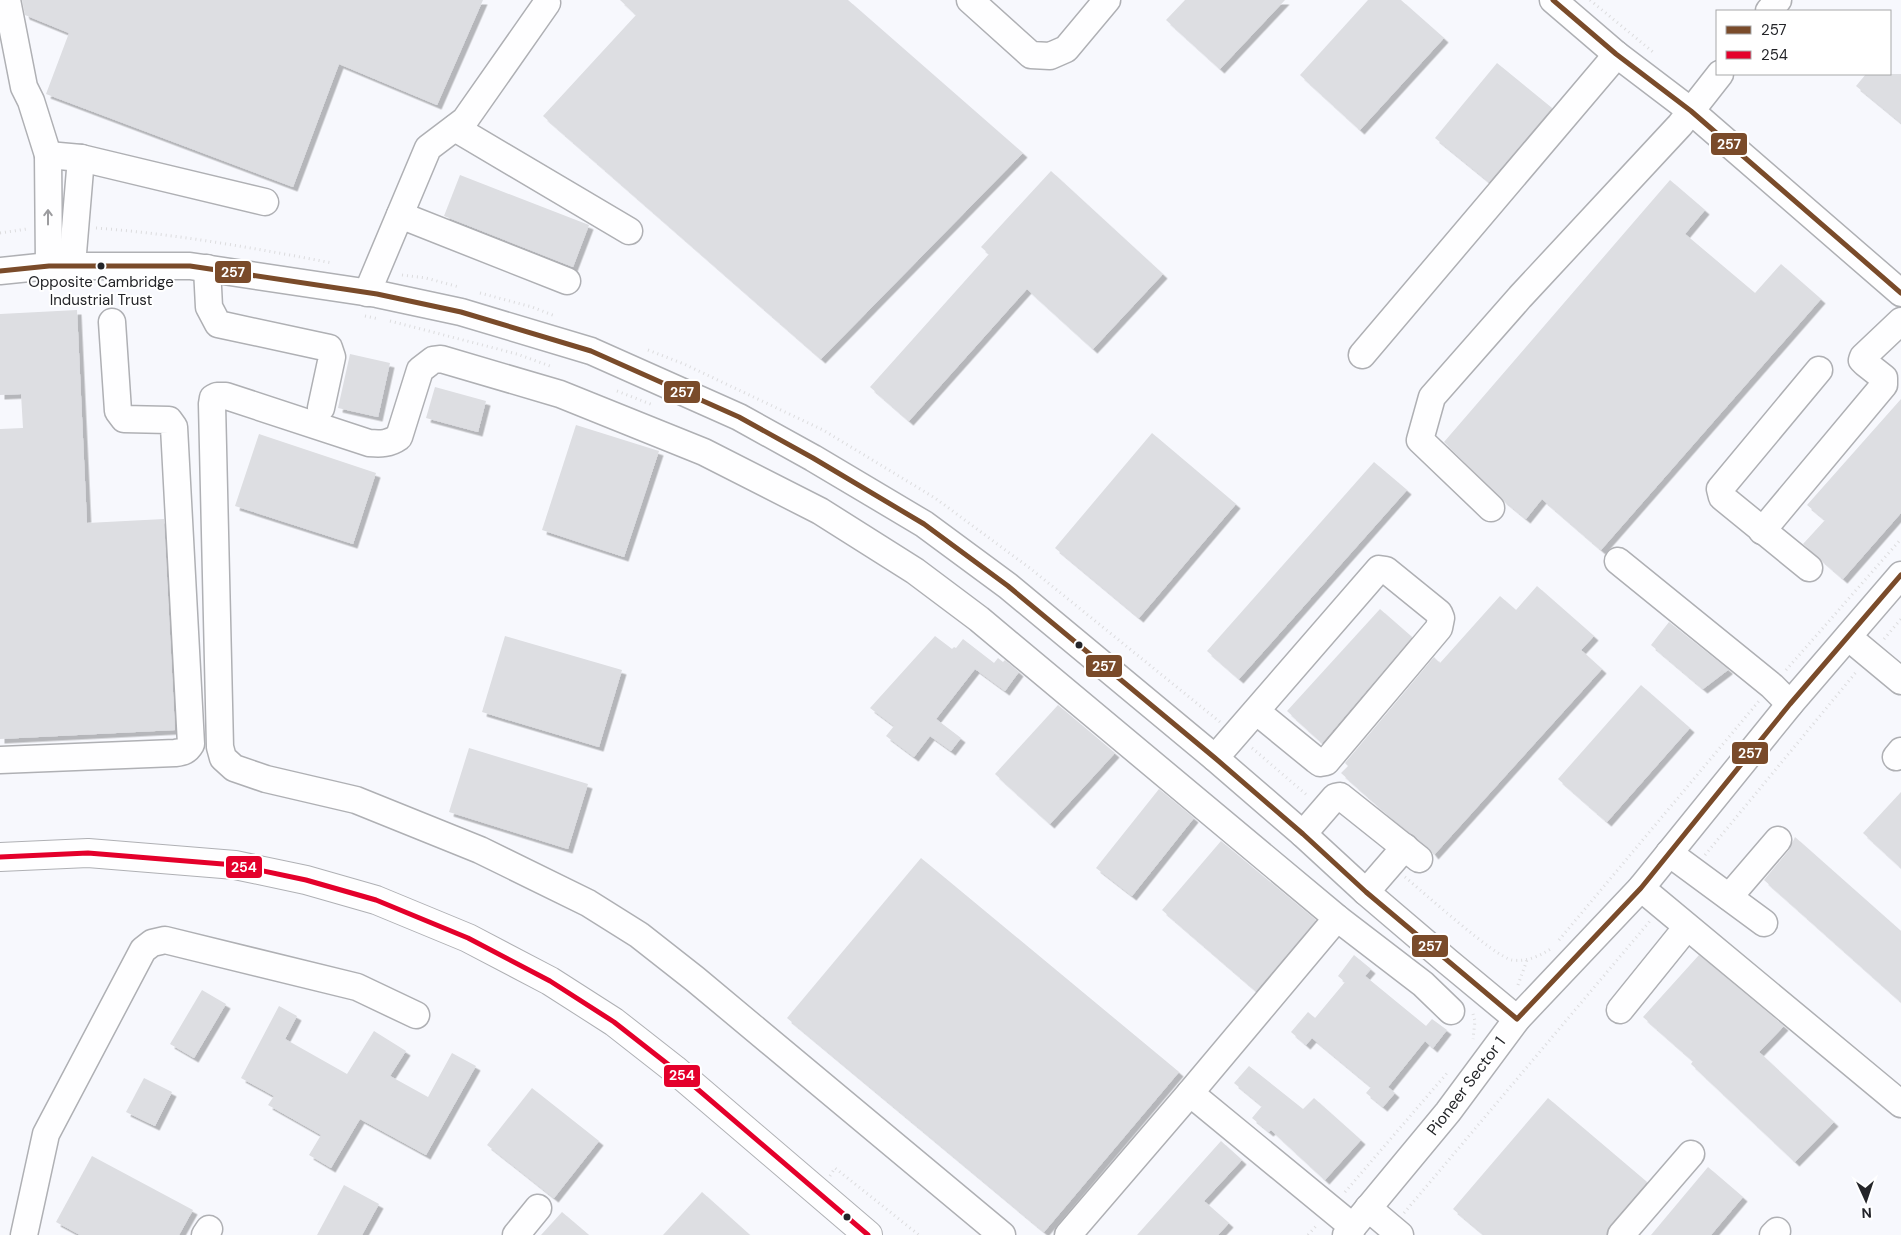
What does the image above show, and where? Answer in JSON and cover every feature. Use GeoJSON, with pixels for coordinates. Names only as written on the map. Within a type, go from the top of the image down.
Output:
{"type":"FeatureCollection","features":[{"type":"Feature","properties":{"kind":"main road"},"geometry":{"type":"LineString","coordinates":[[0,857],[88,853],[235,865],[306,880],[376,900],[468,938],[536,973],[614,1022],[674,1069],[868,1235]]}},
{"type":"Feature","properties":{"kind":"street"},"geometry":{"type":"LineString","coordinates":[[7,0],[23,82],[48,155],[48,226],[60,266]]}},
{"type":"Feature","properties":{"kind":"street"},"geometry":{"type":"LineString","coordinates":[[970,0],[1031,55],[1050,56],[1066,49],[1107,0]]}},
{"type":"Feature","properties":{"kind":"street"},"geometry":{"type":"LineString","coordinates":[[1553,0],[1616,54],[1691,112],[1850,247],[1901,293]]}},
{"type":"Feature","properties":{"kind":"street"},"geometry":{"type":"LineString","coordinates":[[1770,10],[1778,0]]}},
{"type":"Feature","properties":{"kind":"street"},"geometry":{"type":"LineString","coordinates":[[366,293],[428,148],[465,120],[547,4]]}},
{"type":"Feature","properties":{"kind":"street"},"geometry":{"type":"LineString","coordinates":[[1362,355],[1616,54]]}},
{"type":"Feature","properties":{"kind":"street"},"geometry":{"type":"LineString","coordinates":[[1491,508],[1420,440],[1432,397],[1520,297],[1691,112],[1719,75]]}},
{"type":"Feature","properties":{"kind":"street"},"geometry":{"type":"LineString","coordinates":[[455,128],[629,231]]}},
{"type":"Feature","properties":{"kind":"street"},"geometry":{"type":"LineString","coordinates":[[48,155],[81,158],[265,202]]}},
{"type":"Feature","properties":{"kind":"street"},"geometry":{"type":"LineString","coordinates":[[60,266],[75,227],[81,158]]}},
{"type":"Feature","properties":{"kind":"street"},"geometry":{"type":"LineString","coordinates":[[400,216],[567,281]]}},
{"type":"Feature","properties":{"kind":"street"},"geometry":{"type":"LineString","coordinates":[[0,271],[60,266],[190,266],[366,293],[461,312],[591,351],[756,426],[924,524],[1008,586],[1215,758],[1303,834],[1366,892],[1517,1019]]}},
{"type":"Feature","properties":{"kind":"street"},"geometry":{"type":"LineString","coordinates":[[207,268],[210,307],[218,324],[329,348],[332,356],[321,408]]}},
{"type":"Feature","properties":{"kind":"street"},"geometry":{"type":"LineString","coordinates":[[1762,531],[1884,385],[1884,378],[1862,360],[1901,321]]}},
{"type":"Feature","properties":{"kind":"street"},"geometry":{"type":"LineString","coordinates":[[0,760],[175,753],[188,749],[191,744],[174,428],[169,420],[124,419],[118,411],[112,322]]}},
{"type":"Feature","properties":{"kind":"street"},"geometry":{"type":"LineString","coordinates":[[1002,1235],[688,974],[639,935],[588,903],[480,850],[365,803],[266,779],[234,768],[223,758],[220,748],[213,398],[226,396],[369,443],[382,444],[392,442],[399,437],[420,370],[433,360],[441,359],[560,394],[704,452],[820,511],[915,570],[979,619],[1337,918],[1461,1011]]}},
{"type":"Feature","properties":{"kind":"street"},"geometry":{"type":"LineString","coordinates":[[1809,568],[1722,497],[1720,489],[1820,370]]}},
{"type":"Feature","properties":{"kind":"street"},"geometry":{"type":"LineString","coordinates":[[1618,561],[1772,686],[1790,704]]}},
{"type":"Feature","properties":{"kind":"street"},"geometry":{"type":"LineString","coordinates":[[1215,758],[1379,569],[1386,570],[1439,613],[1441,618],[1439,628],[1326,762],[1320,763],[1256,711]]}},
{"type":"Feature","properties":{"kind":"street","name":"Pioneer Sector 1"},"geometry":{"type":"LineString","coordinates":[[1356,1224],[1448,1112],[1517,1019],[1641,888],[1790,704],[1901,575]]}},
{"type":"Feature","properties":{"kind":"street"},"geometry":{"type":"LineString","coordinates":[[1848,637],[1901,681]]}},
{"type":"Feature","properties":{"kind":"street"},"geometry":{"type":"LineString","coordinates":[[1303,834],[1335,797],[1344,797],[1405,857],[1366,892]]}},
{"type":"Feature","properties":{"kind":"street"},"geometry":{"type":"LineString","coordinates":[[1729,898],[1778,840]]}},
{"type":"Feature","properties":{"kind":"street"},"geometry":{"type":"LineString","coordinates":[[1669,854],[1764,923]]}},
{"type":"Feature","properties":{"kind":"street"},"geometry":{"type":"LineString","coordinates":[[1641,888],[1901,1104]]}},
{"type":"Feature","properties":{"kind":"street"},"geometry":{"type":"LineString","coordinates":[[1068,1235],[1337,918]]}},
{"type":"Feature","properties":{"kind":"street"},"geometry":{"type":"LineString","coordinates":[[1620,1010],[1687,926]]}},
{"type":"Feature","properties":{"kind":"street"},"geometry":{"type":"LineString","coordinates":[[25,1234],[46,1134],[143,950],[152,943],[165,940],[357,987],[416,1015]]}},
{"type":"Feature","properties":{"kind":"street"},"geometry":{"type":"LineString","coordinates":[[1190,1093],[1331,1209],[1356,1224],[1396,1231]]}},
{"type":"Feature","properties":{"kind":"street"},"geometry":{"type":"LineString","coordinates":[[1622,1235],[1691,1154]]}},
{"type":"Feature","properties":{"kind":"street"},"geometry":{"type":"LineString","coordinates":[[516,1235],[538,1208]]}},
{"type":"Feature","properties":{"kind":"path"},"geometry":{"type":"LineString","coordinates":[[0,233],[48,226]]}},
{"type":"Feature","properties":{"kind":"path"},"geometry":{"type":"LineString","coordinates":[[75,227],[128,231],[237,245],[339,265]]}},
{"type":"Feature","properties":{"kind":"path"},"geometry":{"type":"LineString","coordinates":[[464,289],[426,278],[366,293],[385,320],[517,354],[553,367]]}},
{"type":"Feature","properties":{"kind":"path"},"geometry":{"type":"LineString","coordinates":[[474,291],[532,307],[558,317]]}},
{"type":"Feature","properties":{"kind":"path"},"geometry":{"type":"LineString","coordinates":[[639,347],[684,364],[823,430],[934,498],[1031,569],[1236,735],[1324,810]]}},
{"type":"Feature","properties":{"kind":"path"},"geometry":{"type":"LineString","coordinates":[[616,391],[661,408]]}},
{"type":"Feature","properties":{"kind":"path"},"geometry":{"type":"LineString","coordinates":[[1405,857],[1491,948],[1510,960],[1527,960],[1553,948],[1772,686],[1901,539]]}},
{"type":"Feature","properties":{"kind":"path"},"geometry":{"type":"LineString","coordinates":[[1693,871],[1901,618]]}},
{"type":"Feature","properties":{"kind":"path"},"geometry":{"type":"LineString","coordinates":[[1396,1231],[1664,906]]}},
{"type":"Feature","properties":{"kind":"path"},"geometry":{"type":"LineString","coordinates":[[1461,1011],[1475,1022],[1474,1037],[1470,1045]]}},
{"type":"Feature","properties":{"kind":"path"},"geometry":{"type":"LineString","coordinates":[[1308,1235],[1452,1067]]}},
{"type":"Feature","properties":{"kind":"path"},"geometry":{"type":"LineString","coordinates":[[819,1193],[836,1168],[919,1235]]}},
{"type":"Feature","properties":{"kind":"building"},"geometry":{"type":"Polygon","coordinates":[[[22,0],[483,0],[437,105],[339,64],[293,187],[46,94],[69,33],[25,15],[22,0]]]}},
{"type":"Feature","properties":{"kind":"building"},"geometry":{"type":"Polygon","coordinates":[[[620,0],[848,0],[1023,153],[821,359],[543,116],[636,15],[620,0]]]}},
{"type":"Feature","properties":{"kind":"building"},"geometry":{"type":"Polygon","coordinates":[[[1185,0],[1285,0],[1220,69],[1166,20],[1185,0]]]}},
{"type":"Feature","properties":{"kind":"building"},"geometry":{"type":"Polygon","coordinates":[[[1368,0],[1401,0],[1444,38],[1360,130],[1300,75],[1368,0]]]}},
{"type":"Feature","properties":{"kind":"building"},"geometry":{"type":"Polygon","coordinates":[[[1497,63],[1552,108],[1489,182],[1435,138],[1497,63]]]}},
{"type":"Feature","properties":{"kind":"building"},"geometry":{"type":"Polygon","coordinates":[[[1901,74],[1901,123],[1856,86],[1865,75],[1901,74]]]}},
{"type":"Feature","properties":{"kind":"building"},"geometry":{"type":"Polygon","coordinates":[[[1051,171],[1163,274],[1093,349],[1027,289],[909,421],[870,387],[989,254],[981,247],[1051,171]]]}},
{"type":"Feature","properties":{"kind":"building"},"geometry":{"type":"Polygon","coordinates":[[[460,175],[589,225],[573,267],[444,216],[460,175]]]}},
{"type":"Feature","properties":{"kind":"building"},"geometry":{"type":"Polygon","coordinates":[[[1670,180],[1705,210],[1685,234],[1755,293],[1781,264],[1821,299],[1601,550],[1542,499],[1526,519],[1503,500],[1444,442],[1670,180]]]}},
{"type":"Feature","properties":{"kind":"building"},"geometry":{"type":"Polygon","coordinates":[[[77,310],[87,523],[164,519],[175,730],[0,739],[0,429],[23,428],[21,394],[0,395],[0,314],[77,310]]]}},
{"type":"Feature","properties":{"kind":"building"},"geometry":{"type":"Polygon","coordinates":[[[350,354],[390,363],[378,417],[338,408],[350,354]]]}},
{"type":"Feature","properties":{"kind":"building"},"geometry":{"type":"Polygon","coordinates":[[[435,387],[486,401],[478,432],[426,418],[435,387]]]}},
{"type":"Feature","properties":{"kind":"building"},"geometry":{"type":"Polygon","coordinates":[[[1901,399],[1901,513],[1843,579],[1803,544],[1825,520],[1807,505],[1901,399]]]}},
{"type":"Feature","properties":{"kind":"building"},"geometry":{"type":"Polygon","coordinates":[[[576,425],[659,451],[624,557],[542,530],[576,425]]]}},
{"type":"Feature","properties":{"kind":"building"},"geometry":{"type":"Polygon","coordinates":[[[1152,433],[1236,504],[1139,618],[1055,548],[1152,433]]]}},
{"type":"Feature","properties":{"kind":"building"},"geometry":{"type":"Polygon","coordinates":[[[259,434],[376,473],[353,544],[235,506],[259,434]]]}},
{"type":"Feature","properties":{"kind":"building"},"geometry":{"type":"Polygon","coordinates":[[[1374,462],[1407,490],[1239,679],[1207,651],[1374,462]]]}},
{"type":"Feature","properties":{"kind":"building"},"geometry":{"type":"Polygon","coordinates":[[[1537,586],[1594,636],[1581,650],[1602,669],[1434,855],[1428,847],[1389,816],[1341,773],[1348,766],[1345,763],[1434,657],[1440,663],[1500,596],[1516,610],[1537,586]]]}},
{"type":"Feature","properties":{"kind":"building"},"geometry":{"type":"Polygon","coordinates":[[[1380,609],[1412,637],[1322,743],[1287,711],[1380,609]]]}},
{"type":"Feature","properties":{"kind":"building"},"geometry":{"type":"Polygon","coordinates":[[[1669,622],[1728,670],[1703,689],[1651,645],[1669,622]]]}},
{"type":"Feature","properties":{"kind":"building"},"geometry":{"type":"Polygon","coordinates":[[[505,636],[622,670],[599,747],[482,712],[505,636]]]}},
{"type":"Feature","properties":{"kind":"building"},"geometry":{"type":"Polygon","coordinates":[[[935,636],[952,649],[956,648],[963,639],[994,663],[998,658],[1003,662],[1005,660],[1019,672],[1005,691],[975,669],[936,719],[961,738],[951,751],[930,736],[914,757],[886,736],[894,726],[870,708],[935,636]]]}},
{"type":"Feature","properties":{"kind":"building"},"geometry":{"type":"Polygon","coordinates":[[[1641,685],[1690,728],[1607,822],[1558,779],[1641,685]]]}},
{"type":"Feature","properties":{"kind":"building"},"geometry":{"type":"Polygon","coordinates":[[[1058,705],[1115,753],[1050,824],[995,774],[1058,705]]]}},
{"type":"Feature","properties":{"kind":"building"},"geometry":{"type":"Polygon","coordinates":[[[469,748],[588,784],[568,849],[449,812],[469,748]]]}},
{"type":"Feature","properties":{"kind":"building"},"geometry":{"type":"Polygon","coordinates":[[[1159,789],[1194,818],[1132,896],[1096,868],[1159,789]]]}},
{"type":"Feature","properties":{"kind":"building"},"geometry":{"type":"Polygon","coordinates":[[[1901,792],[1901,868],[1863,833],[1901,792]]]}},
{"type":"Feature","properties":{"kind":"building"},"geometry":{"type":"Polygon","coordinates":[[[1795,837],[1901,931],[1901,1002],[1764,880],[1789,850],[1795,837]]]}},
{"type":"Feature","properties":{"kind":"building"},"geometry":{"type":"Polygon","coordinates":[[[1221,841],[1316,920],[1256,991],[1162,910],[1221,841]]]}},
{"type":"Feature","properties":{"kind":"building"},"geometry":{"type":"Polygon","coordinates":[[[921,858],[1179,1072],[1044,1232],[787,1018],[921,858]]]}},
{"type":"Feature","properties":{"kind":"building"},"geometry":{"type":"Polygon","coordinates":[[[1354,955],[1371,969],[1365,976],[1426,1026],[1432,1019],[1447,1030],[1433,1048],[1425,1041],[1388,1087],[1395,1093],[1383,1107],[1366,1093],[1371,1087],[1312,1038],[1306,1045],[1291,1032],[1308,1012],[1315,1018],[1345,982],[1338,976],[1354,955]]]}},
{"type":"Feature","properties":{"kind":"building"},"geometry":{"type":"Polygon","coordinates":[[[1699,955],[1784,1026],[1759,1052],[1834,1122],[1795,1162],[1691,1064],[1693,1061],[1643,1017],[1699,955]]]}},
{"type":"Feature","properties":{"kind":"building"},"geometry":{"type":"Polygon","coordinates":[[[202,990],[226,1004],[194,1058],[170,1044],[202,990]]]}},
{"type":"Feature","properties":{"kind":"building"},"geometry":{"type":"Polygon","coordinates":[[[279,1006],[297,1016],[285,1039],[347,1074],[374,1031],[406,1051],[390,1076],[428,1097],[452,1053],[476,1066],[426,1155],[360,1119],[331,1168],[309,1155],[321,1135],[268,1105],[274,1096],[241,1078],[279,1006]]]}},
{"type":"Feature","properties":{"kind":"building"},"geometry":{"type":"Polygon","coordinates":[[[1249,1066],[1303,1109],[1314,1098],[1361,1140],[1325,1180],[1271,1130],[1269,1132],[1252,1118],[1262,1106],[1234,1083],[1249,1066]]]}},
{"type":"Feature","properties":{"kind":"building"},"geometry":{"type":"Polygon","coordinates":[[[144,1078],[172,1092],[155,1126],[126,1112],[144,1078]]]}},
{"type":"Feature","properties":{"kind":"building"},"geometry":{"type":"Polygon","coordinates":[[[532,1088],[599,1141],[554,1198],[487,1145],[532,1088]]]}},
{"type":"Feature","properties":{"kind":"building"},"geometry":{"type":"Polygon","coordinates":[[[1548,1098],[1647,1182],[1610,1225],[1606,1235],[1484,1235],[1453,1209],[1548,1098]]]}},
{"type":"Feature","properties":{"kind":"building"},"geometry":{"type":"Polygon","coordinates":[[[1221,1141],[1242,1160],[1204,1201],[1229,1223],[1218,1235],[1137,1235],[1221,1141]]]}},
{"type":"Feature","properties":{"kind":"building"},"geometry":{"type":"Polygon","coordinates":[[[92,1156],[193,1210],[179,1235],[80,1235],[56,1222],[92,1156]]]}},
{"type":"Feature","properties":{"kind":"building"},"geometry":{"type":"Polygon","coordinates":[[[1708,1167],[1743,1197],[1711,1235],[1651,1235],[1708,1167]]]}},
{"type":"Feature","properties":{"kind":"building"},"geometry":{"type":"Polygon","coordinates":[[[344,1185],[379,1204],[362,1235],[317,1235],[344,1185]]]}},
{"type":"Feature","properties":{"kind":"building"},"geometry":{"type":"Polygon","coordinates":[[[702,1192],[750,1235],[663,1235],[702,1192]]]}},
{"type":"Feature","properties":{"kind":"building"},"geometry":{"type":"Polygon","coordinates":[[[562,1212],[589,1235],[541,1235],[562,1212]]]}},
{"type":"Feature","properties":{"kind":"transit line","name":"257"},"geometry":{"type":"LineString","coordinates":[[1553,0],[1616,54],[1691,111],[1901,293]]}},
{"type":"Feature","properties":{"kind":"transit line","name":"257"},"geometry":{"type":"LineString","coordinates":[[0,271],[49,266],[190,266],[377,294],[461,312],[591,351],[739,417],[813,458],[924,524],[1008,586],[1215,758],[1303,834],[1366,892],[1517,1019],[1641,888],[1790,704],[1901,575]]}},
{"type":"Feature","properties":{"kind":"transit line","name":"254"},"geometry":{"type":"LineString","coordinates":[[0,857],[88,853],[235,865],[306,880],[376,900],[468,938],[550,981],[614,1022],[674,1069],[868,1235]]}},
{"type":"Feature","properties":{"kind":"place","name":"Opposite Cambridge Industrial Trust"},"geometry":{"type":"Point","coordinates":[101,266]}}]}
